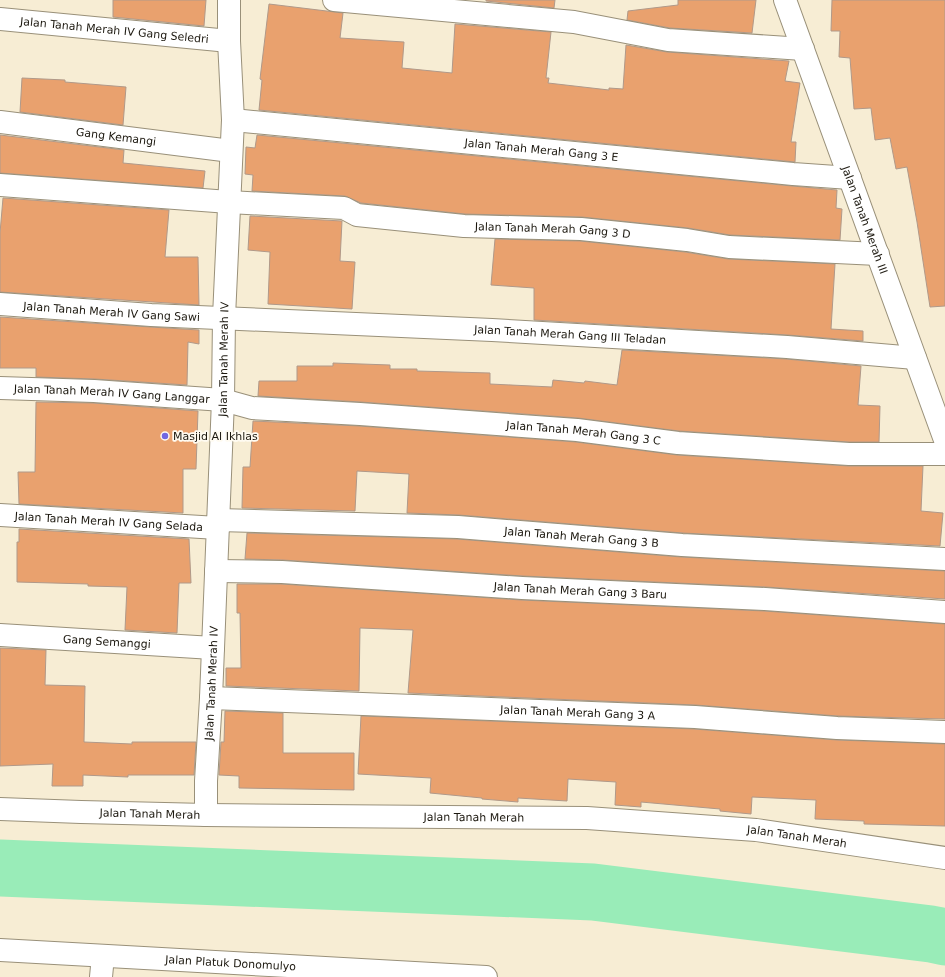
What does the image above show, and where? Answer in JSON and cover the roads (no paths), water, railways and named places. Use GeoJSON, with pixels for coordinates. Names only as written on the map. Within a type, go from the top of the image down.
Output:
{"type":"FeatureCollection","features":[{"type":"Feature","properties":{"kind":"street","name":"Jalan Tanah Merah IV"},"geometry":{"type":"LineString","coordinates":[[206,815],[206,781],[211,698],[223,400],[224,317],[233,120],[229,41],[229,0]]}},
{"type":"Feature","properties":{"kind":"street"},"geometry":{"type":"LineString","coordinates":[[334,0],[574,22],[668,40],[803,49]]}},
{"type":"Feature","properties":{"kind":"street","name":"Jalan Tanah Merah III"},"geometry":{"type":"LineString","coordinates":[[785,0],[945,440]]}},
{"type":"Feature","properties":{"kind":"street","name":"Jalan Tanah Merah IV Gang Seledri"},"geometry":{"type":"LineString","coordinates":[[0,19],[229,41]]}},
{"type":"Feature","properties":{"kind":"street","name":"Jalan Tanah Merah Gang 3 E"},"geometry":{"type":"LineString","coordinates":[[233,120],[785,174],[850,178]]}},
{"type":"Feature","properties":{"kind":"street","name":"Gang Kemangi"},"geometry":{"type":"LineString","coordinates":[[0,122],[231,151]]}},
{"type":"Feature","properties":{"kind":"street","name":"Jalan Tanah Merah Gang 3 D"},"geometry":{"type":"LineString","coordinates":[[0,185],[229,202],[344,208],[357,214],[464,226],[580,229],[687,240],[729,247],[878,254]]}},
{"type":"Feature","properties":{"kind":"street","name":"Jalan Tanah Merah IV Gang Sawi"},"geometry":{"type":"LineString","coordinates":[[0,304],[152,315],[224,317]]}},
{"type":"Feature","properties":{"kind":"street","name":"Jalan Tanah Merah Gang III Teladan"},"geometry":{"type":"LineString","coordinates":[[224,317],[787,347],[915,358]]}},
{"type":"Feature","properties":{"kind":"street","name":"Jalan Tanah Merah IV Gang Langgar"},"geometry":{"type":"LineString","coordinates":[[0,388],[94,391],[223,400]]}},
{"type":"Feature","properties":{"kind":"street","name":"Jalan Tanah Merah Gang 3 C"},"geometry":{"type":"LineString","coordinates":[[223,400],[252,408],[367,414],[577,430],[678,443],[849,454],[945,454]]}},
{"type":"Feature","properties":{"kind":"street","name":"Jalan Tanah Merah IV Gang Selada"},"geometry":{"type":"LineString","coordinates":[[0,515],[218,524]]}},
{"type":"Feature","properties":{"kind":"street","name":"Jalan Tanah Merah Gang 3 B"},"geometry":{"type":"LineString","coordinates":[[218,524],[458,527],[682,545],[945,558]]}},
{"type":"Feature","properties":{"kind":"street","name":"Jalan Tanah Merah Gang 3 Baru"},"geometry":{"type":"LineString","coordinates":[[216,570],[282,572],[522,588],[765,599],[945,612]]}},
{"type":"Feature","properties":{"kind":"street","name":"Gang Semanggi"},"geometry":{"type":"LineString","coordinates":[[0,635],[213,648]]}},
{"type":"Feature","properties":{"kind":"street","name":"Jalan Tanah Merah Gang 3 A"},"geometry":{"type":"LineString","coordinates":[[211,698],[695,717],[837,728],[945,732]]}},
{"type":"Feature","properties":{"kind":"street","name":"Jalan Tanah Merah"},"geometry":{"type":"LineString","coordinates":[[0,809],[206,815],[587,818],[756,830],[945,858]]}},
{"type":"Feature","properties":{"kind":"street","name":"Jalan Platuk Donomulyo"},"geometry":{"type":"LineString","coordinates":[[0,950],[102,967],[486,977]]}},
{"type":"Feature","properties":{"kind":"waterway"},"geometry":{"type":"LineString","coordinates":[[0,868],[593,892],[931,934],[945,937]]}},
{"type":"Feature","properties":{"kind":"place","name":"Masjid Al Ikhlas"},"geometry":{"type":"Point","coordinates":[165,436]}}]}
